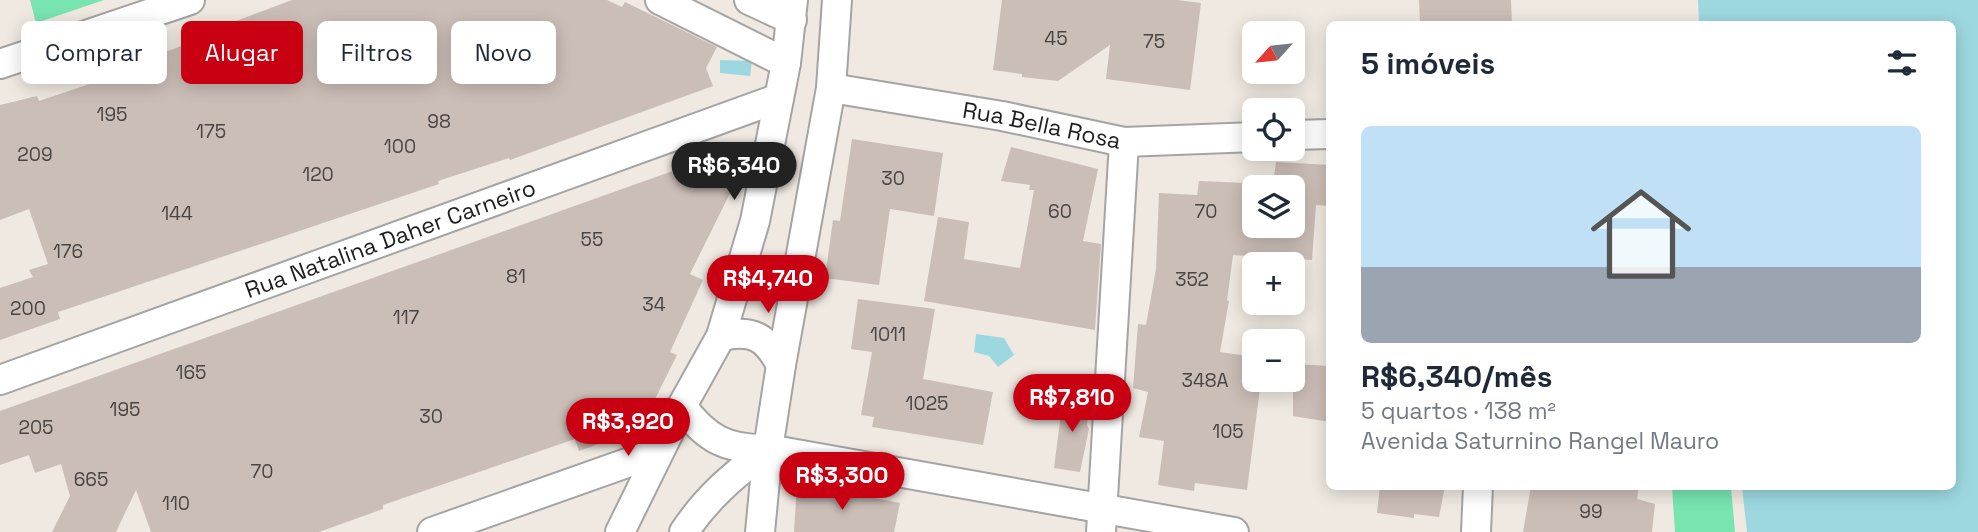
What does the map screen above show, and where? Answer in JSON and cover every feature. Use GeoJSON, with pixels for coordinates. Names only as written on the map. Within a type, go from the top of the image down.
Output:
{"type":"FeatureCollection","features":[{"type":"Feature","properties":{"kind":"street"},"geometry":{"type":"LineString","coordinates":[[0,64],[190,0]]}},
{"type":"Feature","properties":{"kind":"street"},"geometry":{"type":"LineString","coordinates":[[660,0],[786,63]]}},
{"type":"Feature","properties":{"kind":"street"},"geometry":{"type":"LineString","coordinates":[[620,532],[682,406],[721,337],[755,221],[786,63],[793,10],[749,0]]}},
{"type":"Feature","properties":{"kind":"street"},"geometry":{"type":"LineString","coordinates":[[760,532],[768,449],[781,365],[831,88],[837,0]]}},
{"type":"Feature","properties":{"kind":"street","name":"Rua Bella Rosa"},"geometry":{"type":"LineString","coordinates":[[831,88],[1002,116],[1124,142],[1242,137]]}},
{"type":"Feature","properties":{"kind":"street","name":"Rua Natalina Daher Carneiro"},"geometry":{"type":"LineString","coordinates":[[0,380],[779,98]]}},
{"type":"Feature","properties":{"kind":"street"},"geometry":{"type":"LineString","coordinates":[[1305,135],[1326,134]]}},
{"type":"Feature","properties":{"kind":"street"},"geometry":{"type":"LineString","coordinates":[[1102,520],[1124,142]]}},
{"type":"Feature","properties":{"kind":"street"},"geometry":{"type":"LineString","coordinates":[[721,337],[740,332],[758,337],[772,349],[781,365]]}},
{"type":"Feature","properties":{"kind":"street"},"geometry":{"type":"LineString","coordinates":[[682,406],[694,423],[709,436],[728,446],[768,449],[1102,520],[1234,532]]}},
{"type":"Feature","properties":{"kind":"street"},"geometry":{"type":"LineString","coordinates":[[684,532],[702,506],[727,481],[768,449]]}},
{"type":"Feature","properties":{"kind":"street"},"geometry":{"type":"LineString","coordinates":[[432,532],[659,452]]}},
{"type":"Feature","properties":{"kind":"street"},"geometry":{"type":"LineString","coordinates":[[1476,532],[1478,490]]}},
{"type":"Feature","properties":{"kind":"green space"},"geometry":{"type":"Polygon","coordinates":[[[30,0],[104,0],[42,21],[35,21],[30,0]]]}},
{"type":"Feature","properties":{"kind":"green space"},"geometry":{"type":"Polygon","coordinates":[[[1672,490],[1731,490],[1735,532],[1675,532],[1672,490]]]}},
{"type":"Feature","properties":{"kind":"water"},"geometry":{"type":"Polygon","coordinates":[[[1698,0],[1978,0],[1978,532],[1747,532],[1742,490],[1956,490],[1956,21],[1699,21],[1698,0]]]}},
{"type":"Feature","properties":{"kind":"water"},"geometry":{"type":"Polygon","coordinates":[[[720,60],[752,61],[750,76],[720,73],[720,60]]]}},
{"type":"Feature","properties":{"kind":"water"},"geometry":{"type":"Polygon","coordinates":[[[976,334],[1004,338],[1014,355],[998,367],[989,356],[974,352],[976,334]]]}},
{"type":"Feature","properties":{"kind":"building"},"geometry":{"type":"Polygon","coordinates":[[[292,0],[607,0],[622,7],[625,2],[717,47],[706,68],[713,86],[510,160],[509,158],[438,181],[439,184],[58,312],[60,319],[0,340],[0,288],[33,277],[29,270],[48,264],[29,209],[0,220],[0,105],[37,96],[39,101],[90,84],[167,84],[167,51],[181,46],[181,84],[303,84],[303,21],[236,21],[292,0]]]}},
{"type":"Feature","properties":{"kind":"building"},"geometry":{"type":"Polygon","coordinates":[[[1002,0],[1177,0],[1201,3],[1190,90],[1106,79],[1110,45],[1058,81],[993,70],[1002,0]]]}},
{"type":"Feature","properties":{"kind":"building"},"geometry":{"type":"Polygon","coordinates":[[[1419,0],[1511,0],[1512,21],[1420,21],[1419,0]]]}},
{"type":"Feature","properties":{"kind":"building"},"geometry":{"type":"Polygon","coordinates":[[[852,139],[943,153],[934,216],[890,209],[879,285],[825,278],[833,220],[840,221],[852,139]]]}},
{"type":"Feature","properties":{"kind":"building"},"geometry":{"type":"Polygon","coordinates":[[[1011,147],[1098,169],[1083,241],[1101,244],[1095,330],[924,301],[938,217],[969,222],[964,259],[1020,268],[1034,190],[1029,190],[1030,185],[1001,181],[1011,147]]]}},
{"type":"Feature","properties":{"kind":"building"},"geometry":{"type":"Polygon","coordinates":[[[723,153],[729,165],[740,173],[690,274],[703,280],[670,352],[677,355],[647,415],[632,432],[579,451],[575,439],[383,505],[383,509],[319,532],[151,532],[136,490],[116,532],[52,532],[70,496],[61,464],[35,473],[29,455],[0,465],[0,411],[723,153]]]}},
{"type":"Feature","properties":{"kind":"building"},"geometry":{"type":"Polygon","coordinates":[[[1276,162],[1326,165],[1326,206],[1316,205],[1312,260],[1305,260],[1305,252],[1242,252],[1242,256],[1233,255],[1229,301],[1220,352],[1242,355],[1242,392],[1259,392],[1247,490],[1195,483],[1194,491],[1158,485],[1164,441],[1139,437],[1148,392],[1133,388],[1138,324],[1146,325],[1156,269],[1159,193],[1197,195],[1199,181],[1242,183],[1242,238],[1305,238],[1305,175],[1274,175],[1276,162]]]}},
{"type":"Feature","properties":{"kind":"building"},"geometry":{"type":"Polygon","coordinates":[[[858,299],[935,309],[923,379],[993,392],[983,445],[872,427],[874,417],[861,415],[872,352],[851,349],[858,299]]]}},
{"type":"Feature","properties":{"kind":"building"},"geometry":{"type":"Polygon","coordinates":[[[1305,365],[1326,366],[1326,421],[1293,416],[1293,392],[1305,392],[1305,365]]]}},
{"type":"Feature","properties":{"kind":"building"},"geometry":{"type":"Polygon","coordinates":[[[1063,398],[1089,398],[1089,429],[1080,472],[1054,468],[1063,398]]]}},
{"type":"Feature","properties":{"kind":"building"},"geometry":{"type":"Polygon","coordinates":[[[797,483],[900,503],[894,532],[794,532],[797,483]]]}},
{"type":"Feature","properties":{"kind":"building"},"geometry":{"type":"Polygon","coordinates":[[[1380,490],[1444,490],[1439,517],[1414,514],[1414,518],[1377,513],[1380,490]]]}},
{"type":"Feature","properties":{"kind":"building"},"geometry":{"type":"Polygon","coordinates":[[[1530,490],[1638,490],[1637,499],[1655,504],[1652,532],[1523,532],[1530,490]]]}}]}
